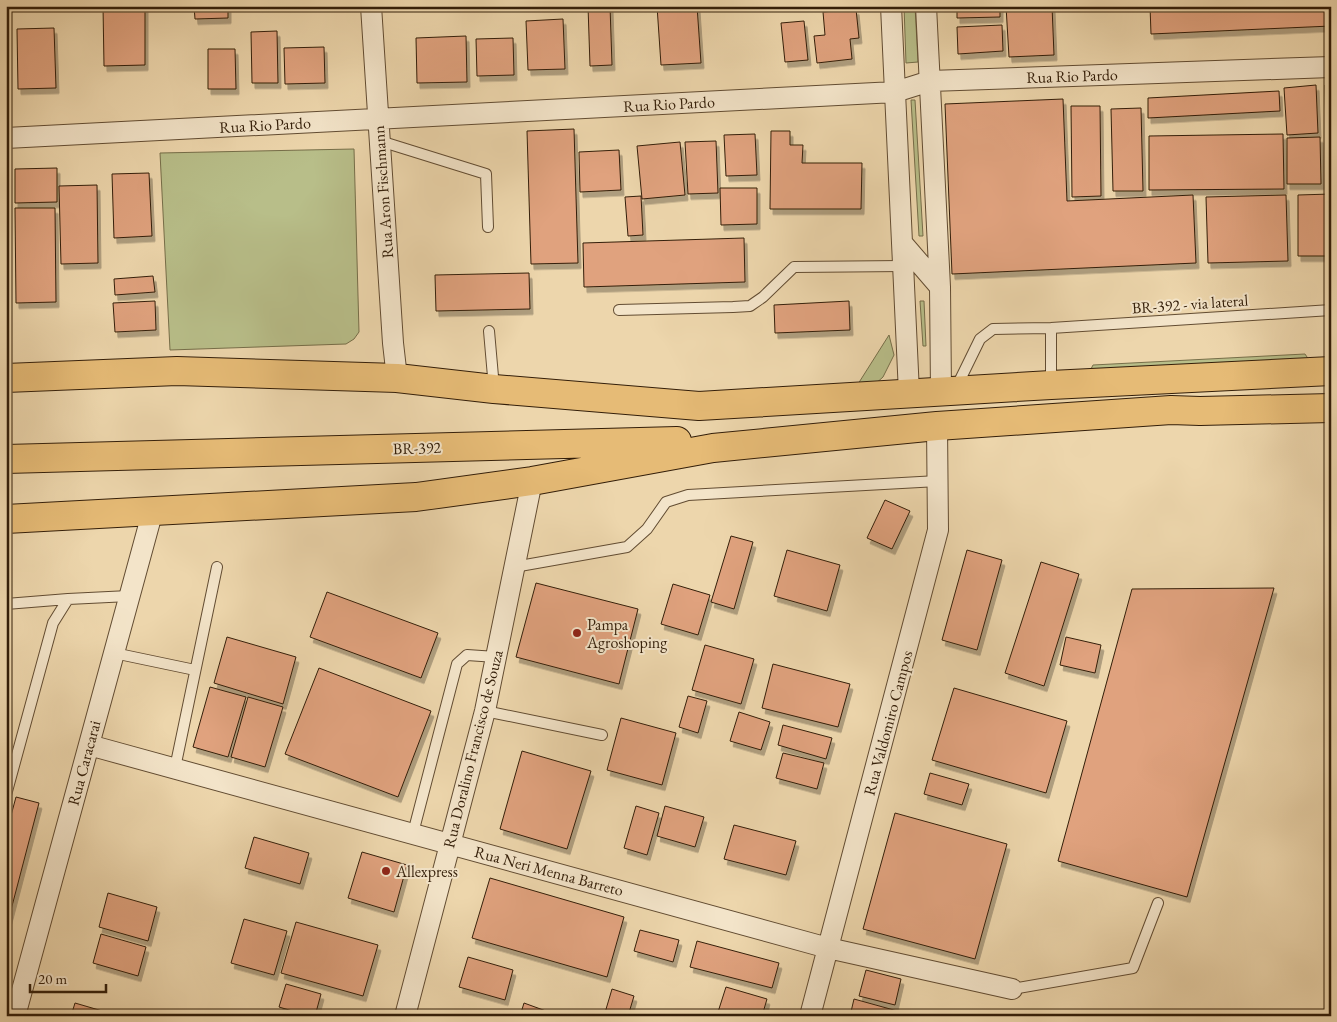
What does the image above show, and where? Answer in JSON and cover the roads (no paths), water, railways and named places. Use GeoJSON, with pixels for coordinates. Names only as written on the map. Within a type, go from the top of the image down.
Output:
{"type":"FeatureCollection","features":[{"type":"Feature","properties":{"kind":"highway"},"geometry":{"type":"LineString","coordinates":[[6,378],[177,371],[397,378],[494,389],[699,406],[1051,385],[1331,371]]}},
{"type":"Feature","properties":{"kind":"highway","name":"BR-392"},"geometry":{"type":"LineString","coordinates":[[6,518],[416,497],[532,481],[712,448],[938,426],[1171,410],[1331,408]]}},
{"type":"Feature","properties":{"kind":"highway","name":"BR-392"},"geometry":{"type":"LineString","coordinates":[[6,459],[828,437]]}},
{"type":"Feature","properties":{"kind":"street","name":"Rua Aron Fischmann"},"geometry":{"type":"LineString","coordinates":[[371,6],[393,343],[397,378]]}},
{"type":"Feature","properties":{"kind":"street"},"geometry":{"type":"LineString","coordinates":[[891,6],[909,393]]}},
{"type":"Feature","properties":{"kind":"street"},"geometry":{"type":"LineString","coordinates":[[926,6],[940,287],[948,392]]}},
{"type":"Feature","properties":{"kind":"street","name":"Rua Rio Pardo"},"geometry":{"type":"LineString","coordinates":[[6,138],[895,92],[930,81],[1331,67]]}},
{"type":"Feature","properties":{"kind":"street"},"geometry":{"type":"LineString","coordinates":[[903,244],[940,287]]}},
{"type":"Feature","properties":{"kind":"street","name":"Rua Valdomiro Campos"},"geometry":{"type":"LineString","coordinates":[[810,1016],[938,530],[938,426]]}},
{"type":"Feature","properties":{"kind":"street","name":"Rua Doralino Francisco de Souza"},"geometry":{"type":"LineString","coordinates":[[405,1016],[485,711],[532,481]]}},
{"type":"Feature","properties":{"kind":"street","name":"Rua Caracarai"},"geometry":{"type":"LineString","coordinates":[[15,1016],[153,510]]}},
{"type":"Feature","properties":{"kind":"street","name":"Rua Neri Menna Barreto"},"geometry":{"type":"LineString","coordinates":[[89,745],[828,948],[1012,989]]}},
{"type":"Feature","properties":{"kind":"lane"},"geometry":{"type":"LineString","coordinates":[[380,141],[486,174],[488,227]]}},
{"type":"Feature","properties":{"kind":"lane"},"geometry":{"type":"LineString","coordinates":[[619,310],[750,306],[764,297],[794,267],[903,266]]}},
{"type":"Feature","properties":{"kind":"lane","name":"BR-392 - via lateral"},"geometry":{"type":"LineString","coordinates":[[948,392],[980,339],[993,329],[1051,328],[1331,310]]}},
{"type":"Feature","properties":{"kind":"lane"},"geometry":{"type":"LineString","coordinates":[[1051,328],[1051,385]]}},
{"type":"Feature","properties":{"kind":"lane"},"geometry":{"type":"LineString","coordinates":[[489,331],[494,389]]}},
{"type":"Feature","properties":{"kind":"lane"},"geometry":{"type":"LineString","coordinates":[[514,567],[627,547],[647,529],[666,502],[688,495],[938,481]]}},
{"type":"Feature","properties":{"kind":"lane"},"geometry":{"type":"LineString","coordinates":[[175,768],[217,567]]}},
{"type":"Feature","properties":{"kind":"lane"},"geometry":{"type":"LineString","coordinates":[[6,604],[129,596]]}},
{"type":"Feature","properties":{"kind":"lane"},"geometry":{"type":"LineString","coordinates":[[6,795],[53,623],[68,599]]}},
{"type":"Feature","properties":{"kind":"lane"},"geometry":{"type":"LineString","coordinates":[[114,653],[195,670]]}},
{"type":"Feature","properties":{"kind":"lane"},"geometry":{"type":"LineString","coordinates":[[413,833],[457,664],[467,655],[496,657]]}},
{"type":"Feature","properties":{"kind":"lane"},"geometry":{"type":"LineString","coordinates":[[485,711],[602,734]]}},
{"type":"Feature","properties":{"kind":"lane"},"geometry":{"type":"LineString","coordinates":[[1012,989],[1133,968],[1158,903]]}},
{"type":"Feature","properties":{"kind":"place","name":"Pampa Agroshoping"},"geometry":{"type":"Point","coordinates":[577,633]}},
{"type":"Feature","properties":{"kind":"place","name":"Allexpress"},"geometry":{"type":"Point","coordinates":[386,871]}}]}
